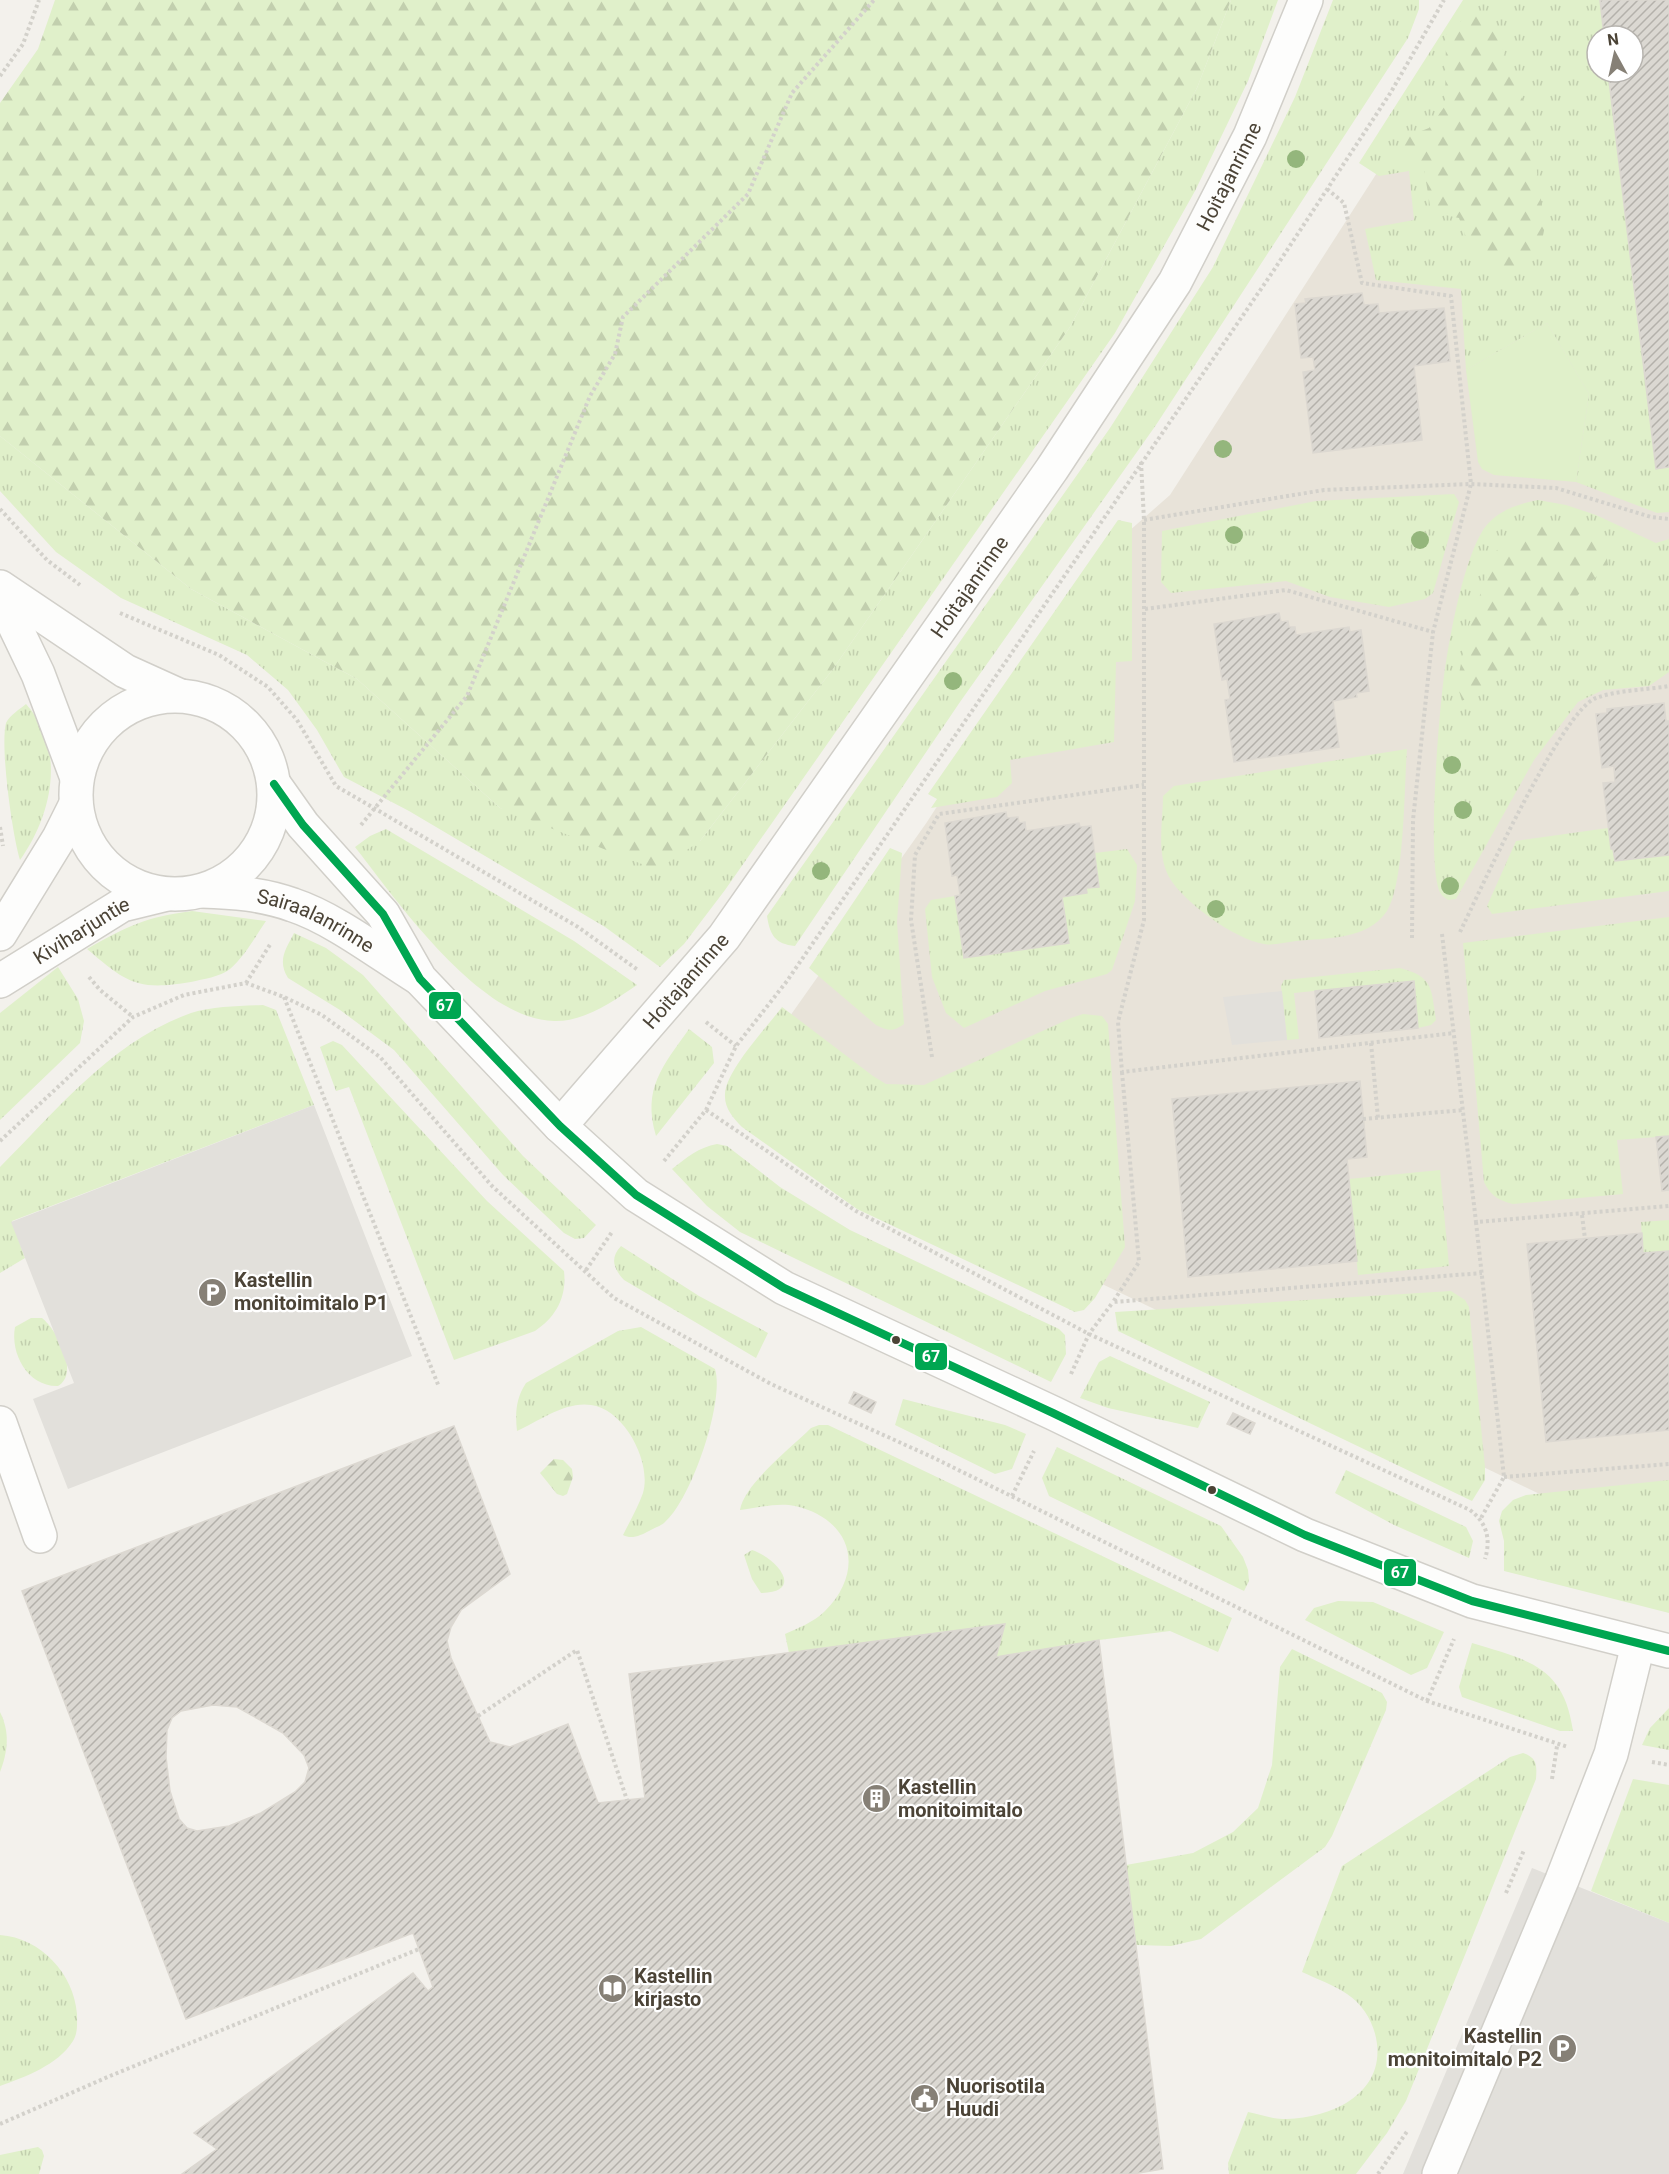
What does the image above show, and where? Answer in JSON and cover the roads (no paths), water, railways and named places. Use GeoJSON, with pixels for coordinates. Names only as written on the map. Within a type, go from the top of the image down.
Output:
{"type":"FeatureCollection","features":[{"type":"Feature","properties":{"kind":"street","name":"Hoitajanrinne"},"geometry":{"type":"LineString","coordinates":[[560,1126],[724,937],[1052,469],[1175,282],[1250,136],[1306,0]]}},
{"type":"Feature","properties":{"kind":"street"},"geometry":{"type":"LineString","coordinates":[[0,587],[125,671],[178,695],[206,700],[232,713],[253,732],[267,757],[274,784],[273,812],[259,847],[248,862],[226,881],[184,892],[133,884],[116,875],[96,856],[82,832],[76,791],[38,674],[0,595]]}},
{"type":"Feature","properties":{"kind":"street"},"geometry":{"type":"LineString","coordinates":[[0,934],[59,838],[76,791],[86,751],[109,722],[124,709],[150,699],[178,695]]}},
{"type":"Feature","properties":{"kind":"street","name":"Sairaalanrinne"},"geometry":{"type":"LineString","coordinates":[[274,784],[303,825],[383,914],[420,979],[560,1126],[636,1195],[784,1288],[1053,1413],[1305,1536],[1472,1601],[1653,1648]]}},
{"type":"Feature","properties":{"kind":"street","name":"Sairaalanrinne"},"geometry":{"type":"LineString","coordinates":[[184,892],[246,893],[294,905],[345,932],[420,979]]}},
{"type":"Feature","properties":{"kind":"street","name":"Kiviharjuntie"},"geometry":{"type":"LineString","coordinates":[[0,981],[122,904],[184,892]]}},
{"type":"Feature","properties":{"kind":"street"},"geometry":{"type":"LineString","coordinates":[[0,1423],[40,1536]]}},
{"type":"Feature","properties":{"kind":"street"},"geometry":{"type":"LineString","coordinates":[[1439,2174],[1562,1880],[1653,1648]]}},
{"type":"Feature","properties":{"kind":"place","name":"Kastellin monitoimitalo P1"},"geometry":{"type":"Point","coordinates":[213,1292]}},
{"type":"Feature","properties":{"kind":"place","name":"Kastellin monitoimitalo"},"geometry":{"type":"Point","coordinates":[877,1799]}},
{"type":"Feature","properties":{"kind":"place","name":"Kastellin kirjasto"},"geometry":{"type":"Point","coordinates":[613,1988]}},
{"type":"Feature","properties":{"kind":"place","name":"Kastellin monitoimitalo P2"},"geometry":{"type":"Point","coordinates":[1563,2048]}},
{"type":"Feature","properties":{"kind":"place","name":"Nuorisotila Huudi"},"geometry":{"type":"Point","coordinates":[925,2098]}}]}
